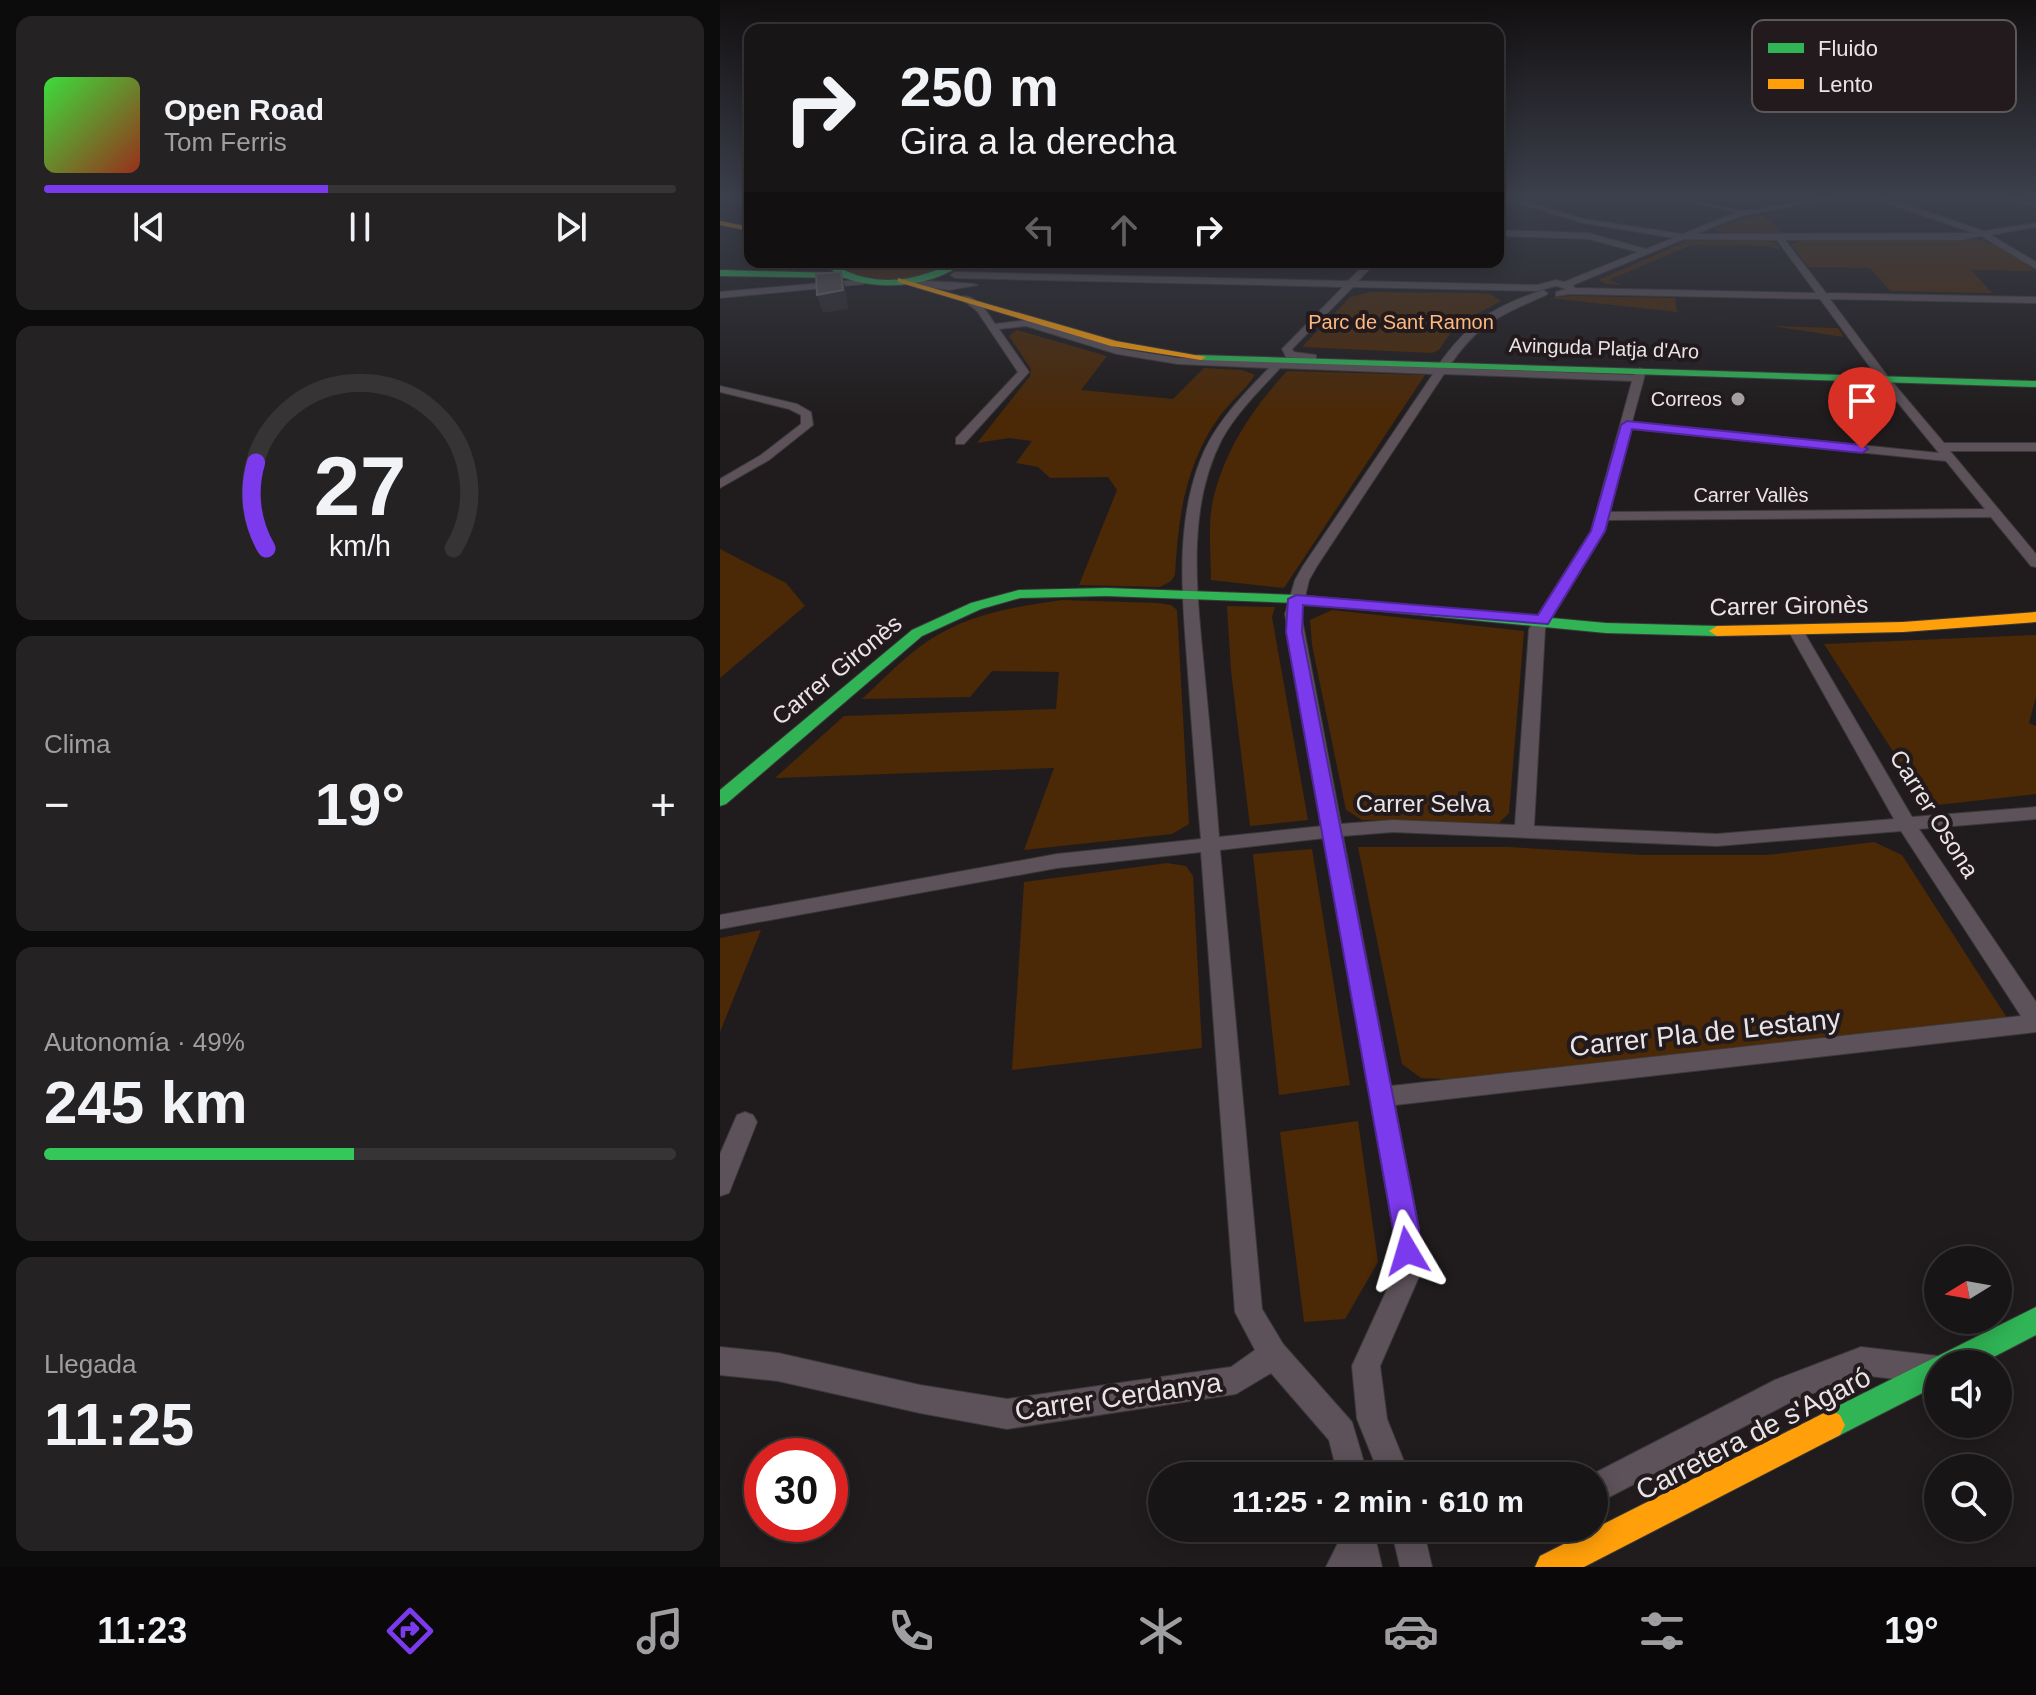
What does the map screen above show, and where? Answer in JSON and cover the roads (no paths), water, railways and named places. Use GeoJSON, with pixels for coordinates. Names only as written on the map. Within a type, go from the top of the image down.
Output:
{"type":"FeatureCollection","features":[{"type":"Feature","properties":{"kind":"main road"},"geometry":{"type":"LineString","coordinates":[[757,273],[774,270]]}},
{"type":"Feature","properties":{"kind":"main road"},"geometry":{"type":"LineString","coordinates":[[720,273],[846,272],[969,287]]}},
{"type":"Feature","properties":{"kind":"main road","name":"Avinguda Platja d'Aro"},"geometry":{"type":"LineString","coordinates":[[909,282],[969,287],[1115,344],[1200,357],[1639,375],[2036,384]]}},
{"type":"Feature","properties":{"kind":"main road","name":"Carrer Gironès"},"geometry":{"type":"LineString","coordinates":[[722,791],[917,633],[976,606],[1019,594],[1061,591],[1296,599],[1606,628],[1681,632],[1903,627],[2036,617]]}},
{"type":"Feature","properties":{"kind":"main road"},"geometry":{"type":"LineString","coordinates":[[1978,1350],[2036,1320]]}},
{"type":"Feature","properties":{"kind":"main road","name":"Carretera de s'Agaró"},"geometry":{"type":"LineString","coordinates":[[1551,1567],[1924,1377]]}},
{"type":"Feature","properties":{"kind":"street"},"geometry":{"type":"LineString","coordinates":[[1364,270],[1287,349],[1287,353],[1298,357],[1361,359],[1378,363]]}},
{"type":"Feature","properties":{"kind":"street"},"geometry":{"type":"LineString","coordinates":[[969,287],[1022,277],[1089,274],[1481,287],[1558,294],[1608,270]]}},
{"type":"Feature","properties":{"kind":"street"},"geometry":{"type":"LineString","coordinates":[[1804,270],[1885,380],[2036,563]]}},
{"type":"Feature","properties":{"kind":"street"},"geometry":{"type":"LineString","coordinates":[[824,285],[846,272]]}},
{"type":"Feature","properties":{"kind":"street"},"geometry":{"type":"LineString","coordinates":[[720,295],[824,285],[846,272]]}},
{"type":"Feature","properties":{"kind":"street"},"geometry":{"type":"LineString","coordinates":[[969,287],[1022,277]]}},
{"type":"Feature","properties":{"kind":"street"},"geometry":{"type":"LineString","coordinates":[[1323,284],[1342,295]]}},
{"type":"Feature","properties":{"kind":"street"},"geometry":{"type":"LineString","coordinates":[[969,287],[1027,323],[1146,358],[1276,366],[1440,368]]}},
{"type":"Feature","properties":{"kind":"street"},"geometry":{"type":"LineString","coordinates":[[960,441],[1024,372],[992,327],[969,287]]}},
{"type":"Feature","properties":{"kind":"street"},"geometry":{"type":"LineString","coordinates":[[1481,287],[1509,297],[1513,305]]}},
{"type":"Feature","properties":{"kind":"street"},"geometry":{"type":"LineString","coordinates":[[1569,288],[2036,300]]}},
{"type":"Feature","properties":{"kind":"street"},"geometry":{"type":"LineString","coordinates":[[1389,1462],[1372,1419],[1366,1366],[1408,1272],[1406,1229],[1294,632],[1296,599],[1310,566],[1440,368],[1474,327],[1540,290]]}},
{"type":"Feature","properties":{"kind":"street"},"geometry":{"type":"LineString","coordinates":[[992,327],[1027,323]]}},
{"type":"Feature","properties":{"kind":"street"},"geometry":{"type":"LineString","coordinates":[[1276,366],[1230,417],[1211,449],[1193,501],[1189,550],[1190,596],[1249,1312],[1273,1354],[1342,1432],[1350,1462]]}},
{"type":"Feature","properties":{"kind":"street"},"geometry":{"type":"LineString","coordinates":[[1524,831],[1537,629],[1598,531],[1639,375]]}},
{"type":"Feature","properties":{"kind":"street"},"geometry":{"type":"LineString","coordinates":[[720,389],[793,406],[807,414],[807,425],[792,439],[763,460],[720,484]]}},
{"type":"Feature","properties":{"kind":"street"},"geometry":{"type":"LineString","coordinates":[[1627,425],[1945,453],[2036,447]]}},
{"type":"Feature","properties":{"kind":"street","name":"Carrer Vallès"},"geometry":{"type":"LineString","coordinates":[[1603,516],[1995,513]]}},
{"type":"Feature","properties":{"kind":"street","name":"Carrer Osona"},"geometry":{"type":"LineString","coordinates":[[1796,630],[1907,825],[2036,1022]]}},
{"type":"Feature","properties":{"kind":"street","name":"Carrer Selva"},"geometry":{"type":"LineString","coordinates":[[720,922],[1057,861],[1331,831],[1393,826],[1717,840],[2036,813]]}},
{"type":"Feature","properties":{"kind":"street","name":"Carrer Pla de Ľestany"},"geometry":{"type":"LineString","coordinates":[[1380,1097],[1639,1070],[2036,1022]]}},
{"type":"Feature","properties":{"kind":"street"},"geometry":{"type":"LineString","coordinates":[[720,1185],[745,1122]]}},
{"type":"Feature","properties":{"kind":"street","name":"Carrer Cerdanya"},"geometry":{"type":"LineString","coordinates":[[720,1361],[778,1367],[920,1399],[1007,1414],[1236,1380],[1273,1354]]}},
{"type":"Feature","properties":{"kind":"street"},"geometry":{"type":"LineString","coordinates":[[1608,1482],[1785,1390],[1861,1361],[1924,1368]]}},
{"type":"Feature","properties":{"kind":"street"},"geometry":{"type":"LineString","coordinates":[[1410,1542],[1416,1567]]}},
{"type":"Feature","properties":{"kind":"street"},"geometry":{"type":"LineString","coordinates":[[1342,1567],[1360,1544]]}},
{"type":"Feature","properties":{"kind":"place","name":"Correos"},"geometry":{"type":"Point","coordinates":[1738,399]}},
{"type":"Feature","properties":{"kind":"park label","name":"Parc de Sant Ramon"},"geometry":{"type":"Point","coordinates":[1401,322]}}]}
